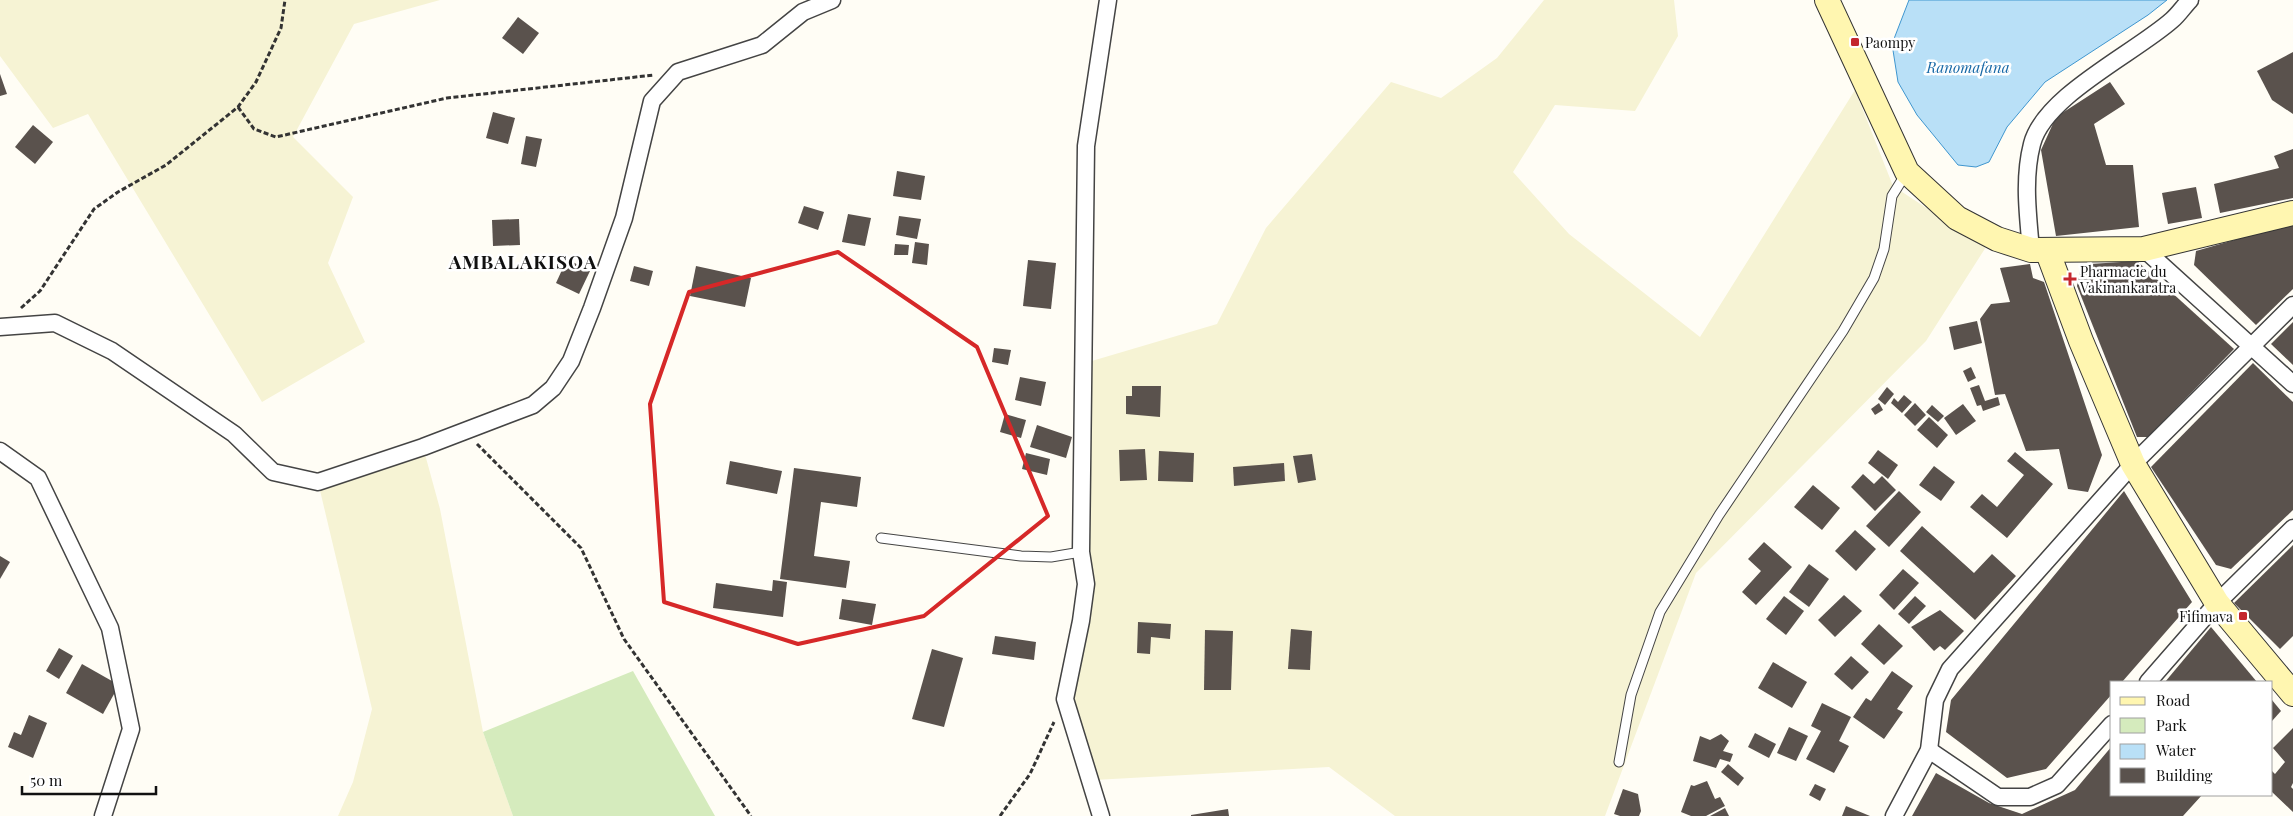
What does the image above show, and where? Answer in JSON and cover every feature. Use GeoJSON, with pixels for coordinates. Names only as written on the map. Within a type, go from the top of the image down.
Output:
{"type":"FeatureCollection","features":[{"type":"Feature","properties":{"kind":"street"},"geometry":{"type":"LineString","coordinates":[[0,327],[54,323],[112,351],[234,434],[273,472],[318,482],[464,432],[534,405],[553,388],[571,361],[592,308],[624,218],[652,100],[678,72],[762,45],[805,6],[832,0]]}},
{"type":"Feature","properties":{"kind":"street"},"geometry":{"type":"LineString","coordinates":[[1101,816],[1065,699],[1081,621],[1086,584],[1081,552],[1086,146],[1108,0]]}},
{"type":"Feature","properties":{"kind":"street"},"geometry":{"type":"LineString","coordinates":[[2190,0],[2172,20],[2061,101],[2041,121],[2032,144],[2026,196],[2039,250],[2081,341],[2133,464],[2217,603],[2293,694]]}},
{"type":"Feature","properties":{"kind":"street"},"geometry":{"type":"LineString","coordinates":[[1831,1],[1907,172],[1957,218],[1996,238],[2039,250],[2144,249],[2293,213]]}},
{"type":"Feature","properties":{"kind":"street"},"geometry":{"type":"LineString","coordinates":[[2144,249],[2293,384]]}},
{"type":"Feature","properties":{"kind":"street"},"geometry":{"type":"LineString","coordinates":[[1894,816],[1929,750],[1935,700],[1950,669],[2133,464],[2293,305]]}},
{"type":"Feature","properties":{"kind":"street"},"geometry":{"type":"LineString","coordinates":[[0,451],[38,478],[110,628],[131,729],[103,816]]}},
{"type":"Feature","properties":{"kind":"street"},"geometry":{"type":"LineString","coordinates":[[2149,681],[2217,603],[2293,528]]}},
{"type":"Feature","properties":{"kind":"street"},"geometry":{"type":"LineString","coordinates":[[1929,750],[1998,797],[2030,797],[2058,786],[2110,726]]}},
{"type":"Feature","properties":{"kind":"lane"},"geometry":{"type":"LineString","coordinates":[[1619,762],[1631,695],[1660,612],[1719,515],[1843,330],[1874,278],[1884,249],[1892,196],[1907,172]]}},
{"type":"Feature","properties":{"kind":"lane"},"geometry":{"type":"LineString","coordinates":[[881,538],[1021,556],[1051,557],[1081,552]]}},
{"type":"Feature","properties":{"kind":"path"},"geometry":{"type":"LineString","coordinates":[[20,309],[40,291],[94,209],[118,192],[166,165],[238,107],[256,82],[280,28],[286,0]]}},
{"type":"Feature","properties":{"kind":"path"},"geometry":{"type":"LineString","coordinates":[[238,107],[254,129],[276,138],[447,98],[678,72]]}},
{"type":"Feature","properties":{"kind":"path"},"geometry":{"type":"LineString","coordinates":[[464,432],[581,548],[624,639],[751,816]]}},
{"type":"Feature","properties":{"kind":"path"},"geometry":{"type":"LineString","coordinates":[[1000,816],[1030,774],[1065,699]]}},
{"type":"Feature","properties":{"kind":"highlighted area"},"geometry":{"type":"Polygon","coordinates":[[[838,252],[977,347],[1048,516],[924,616],[798,644],[664,602],[650,404],[689,292],[838,252]]]}},
{"type":"Feature","properties":{"kind":"shaded area"},"geometry":{"type":"Polygon","coordinates":[[[0,0],[440,0],[354,24],[293,137],[353,197],[328,263],[365,342],[262,402],[88,114],[53,128],[0,56],[0,0]]]}},
{"type":"Feature","properties":{"kind":"shaded area"},"geometry":{"type":"Polygon","coordinates":[[[1544,0],[1674,0],[1678,36],[1635,111],[1555,105],[1513,172],[1569,234],[1700,337],[1855,90],[1893,186],[1986,247],[1926,341],[1696,573],[1605,816],[1395,816],[1329,767],[1094,780],[1059,705],[1082,588],[1085,363],[1217,324],[1266,228],[1391,82],[1441,98],[1497,58],[1544,0]]]}},
{"type":"Feature","properties":{"kind":"shaded area"},"geometry":{"type":"Polygon","coordinates":[[[423,447],[440,509],[483,732],[513,816],[338,816],[353,782],[372,709],[318,482],[423,447]]]}},
{"type":"Feature","properties":{"kind":"green space"},"geometry":{"type":"Polygon","coordinates":[[[633,671],[715,816],[513,816],[483,732],[633,671]]]}},
{"type":"Feature","properties":{"kind":"water","name":"Ranomafana"},"geometry":{"type":"Polygon","coordinates":[[[1909,0],[2167,0],[2148,15],[2045,82],[2007,127],[1989,162],[1976,167],[1958,165],[1917,115],[1898,82],[1892,44],[1909,0]]]}},
{"type":"Feature","properties":{"kind":"building"},"geometry":{"type":"Polygon","coordinates":[[[518,17],[539,33],[523,54],[502,38],[518,17]]]}},
{"type":"Feature","properties":{"kind":"building"},"geometry":{"type":"Polygon","coordinates":[[[2293,52],[2293,114],[2272,100],[2257,71],[2293,52]]]}},
{"type":"Feature","properties":{"kind":"building"},"geometry":{"type":"Polygon","coordinates":[[[0,74],[7,94],[0,96],[0,74]]]}},
{"type":"Feature","properties":{"kind":"building"},"geometry":{"type":"Polygon","coordinates":[[[2110,82],[2125,104],[2094,124],[2106,165],[2133,165],[2139,227],[2056,236],[2041,150],[2056,117],[2110,82]]]}},
{"type":"Feature","properties":{"kind":"building"},"geometry":{"type":"Polygon","coordinates":[[[493,112],[515,118],[508,144],[486,138],[493,112]]]}},
{"type":"Feature","properties":{"kind":"building"},"geometry":{"type":"Polygon","coordinates":[[[33,125],[53,142],[35,164],[15,147],[33,125]]]}},
{"type":"Feature","properties":{"kind":"building"},"geometry":{"type":"Polygon","coordinates":[[[526,136],[542,139],[536,167],[521,164],[526,136]]]}},
{"type":"Feature","properties":{"kind":"building"},"geometry":{"type":"Polygon","coordinates":[[[2293,149],[2293,198],[2220,213],[2214,184],[2279,168],[2274,156],[2293,149]]]}},
{"type":"Feature","properties":{"kind":"building"},"geometry":{"type":"Polygon","coordinates":[[[897,171],[925,176],[921,200],[893,196],[897,171]]]}},
{"type":"Feature","properties":{"kind":"building"},"geometry":{"type":"Polygon","coordinates":[[[2196,187],[2202,218],[2168,224],[2162,193],[2196,187]]]}},
{"type":"Feature","properties":{"kind":"building"},"geometry":{"type":"Polygon","coordinates":[[[804,206],[824,212],[818,230],[798,223],[804,206]]]}},
{"type":"Feature","properties":{"kind":"building"},"geometry":{"type":"Polygon","coordinates":[[[848,214],[871,218],[865,246],[842,242],[848,214]]]}},
{"type":"Feature","properties":{"kind":"building"},"geometry":{"type":"Polygon","coordinates":[[[899,216],[921,219],[917,239],[896,235],[899,216]]]}},
{"type":"Feature","properties":{"kind":"building"},"geometry":{"type":"Polygon","coordinates":[[[519,219],[520,245],[493,246],[492,220],[519,219]]]}},
{"type":"Feature","properties":{"kind":"building"},"geometry":{"type":"Polygon","coordinates":[[[2293,223],[2293,289],[2256,325],[2194,265],[2196,251],[2293,223]]]}},
{"type":"Feature","properties":{"kind":"building"},"geometry":{"type":"Polygon","coordinates":[[[915,242],[929,244],[927,265],[912,263],[915,242]]]}},
{"type":"Feature","properties":{"kind":"building"},"geometry":{"type":"Polygon","coordinates":[[[895,244],[909,245],[908,255],[894,255],[895,244]]]}},
{"type":"Feature","properties":{"kind":"building"},"geometry":{"type":"Polygon","coordinates":[[[567,259],[590,271],[579,294],[556,283],[567,259]]]}},
{"type":"Feature","properties":{"kind":"building"},"geometry":{"type":"Polygon","coordinates":[[[1028,260],[1056,263],[1051,309],[1023,306],[1028,260]]]}},
{"type":"Feature","properties":{"kind":"building"},"geometry":{"type":"Polygon","coordinates":[[[2137,261],[2234,349],[2148,437],[2137,437],[2077,286],[2080,271],[2090,264],[2137,261]]]}},
{"type":"Feature","properties":{"kind":"building"},"geometry":{"type":"Polygon","coordinates":[[[2030,264],[2033,278],[2044,282],[2102,455],[2088,492],[2068,489],[2059,449],[2026,451],[2005,394],[1995,395],[1980,319],[1991,304],[2010,302],[2000,268],[2030,264]]]}},
{"type":"Feature","properties":{"kind":"building"},"geometry":{"type":"Polygon","coordinates":[[[634,266],[653,271],[649,286],[630,281],[634,266]]]}},
{"type":"Feature","properties":{"kind":"building"},"geometry":{"type":"Polygon","coordinates":[[[696,266],[751,278],[745,307],[690,296],[696,266]]]}},
{"type":"Feature","properties":{"kind":"building"},"geometry":{"type":"Polygon","coordinates":[[[1977,321],[1982,343],[1954,350],[1949,327],[1977,321]]]}},
{"type":"Feature","properties":{"kind":"building"},"geometry":{"type":"Polygon","coordinates":[[[2293,322],[2293,365],[2271,344],[2293,322]]]}},
{"type":"Feature","properties":{"kind":"building"},"geometry":{"type":"Polygon","coordinates":[[[994,348],[1011,350],[1008,365],[992,362],[994,348]]]}},
{"type":"Feature","properties":{"kind":"building"},"geometry":{"type":"Polygon","coordinates":[[[2253,363],[2293,402],[2293,510],[2231,569],[2216,565],[2151,467],[2253,363]]]}},
{"type":"Feature","properties":{"kind":"building"},"geometry":{"type":"Polygon","coordinates":[[[1971,367],[1976,378],[1968,382],[1963,371],[1971,367]]]}},
{"type":"Feature","properties":{"kind":"building"},"geometry":{"type":"Polygon","coordinates":[[[1020,377],[1046,382],[1041,406],[1015,400],[1020,377]]]}},
{"type":"Feature","properties":{"kind":"building"},"geometry":{"type":"Polygon","coordinates":[[[1979,385],[1985,401],[1998,397],[2000,405],[1983,411],[1981,405],[1977,406],[1970,388],[1979,385]]]}},
{"type":"Feature","properties":{"kind":"building"},"geometry":{"type":"Polygon","coordinates":[[[1132,386],[1161,386],[1160,417],[1126,414],[1126,396],[1132,396],[1132,386]]]}},
{"type":"Feature","properties":{"kind":"building"},"geometry":{"type":"Polygon","coordinates":[[[1887,387],[1894,394],[1885,405],[1878,399],[1887,387]]]}},
{"type":"Feature","properties":{"kind":"building"},"geometry":{"type":"Polygon","coordinates":[[[1904,395],[1912,402],[1902,413],[1891,403],[1894,398],[1898,402],[1904,395]]]}},
{"type":"Feature","properties":{"kind":"building"},"geometry":{"type":"Polygon","coordinates":[[[1879,403],[1883,410],[1875,415],[1871,409],[1879,403]]]}},
{"type":"Feature","properties":{"kind":"building"},"geometry":{"type":"Polygon","coordinates":[[[1915,403],[1926,415],[1915,426],[1904,415],[1915,403]]]}},
{"type":"Feature","properties":{"kind":"building"},"geometry":{"type":"Polygon","coordinates":[[[1963,404],[1976,421],[1956,435],[1944,418],[1963,404]]]}},
{"type":"Feature","properties":{"kind":"building"},"geometry":{"type":"Polygon","coordinates":[[[1932,405],[1944,416],[1938,422],[1926,412],[1932,405]]]}},
{"type":"Feature","properties":{"kind":"building"},"geometry":{"type":"Polygon","coordinates":[[[1005,414],[1026,420],[1021,438],[1000,432],[1005,414]]]}},
{"type":"Feature","properties":{"kind":"building"},"geometry":{"type":"Polygon","coordinates":[[[1929,417],[1948,435],[1937,448],[1917,430],[1929,417]]]}},
{"type":"Feature","properties":{"kind":"building"},"geometry":{"type":"Polygon","coordinates":[[[1037,425],[1072,437],[1066,458],[1030,447],[1037,425]]]}},
{"type":"Feature","properties":{"kind":"building"},"geometry":{"type":"Polygon","coordinates":[[[1145,449],[1147,480],[1120,481],[1119,450],[1145,449]]]}},
{"type":"Feature","properties":{"kind":"building"},"geometry":{"type":"Polygon","coordinates":[[[1878,450],[1898,465],[1888,479],[1868,463],[1878,450]]]}},
{"type":"Feature","properties":{"kind":"building"},"geometry":{"type":"Polygon","coordinates":[[[1159,451],[1194,453],[1193,482],[1158,481],[1159,451]]]}},
{"type":"Feature","properties":{"kind":"building"},"geometry":{"type":"Polygon","coordinates":[[[2015,452],[2053,484],[2007,538],[1970,507],[1982,494],[1997,507],[2024,475],[2007,461],[2015,452]]]}},
{"type":"Feature","properties":{"kind":"building"},"geometry":{"type":"Polygon","coordinates":[[[1026,453],[1050,459],[1047,475],[1022,469],[1026,453]]]}},
{"type":"Feature","properties":{"kind":"building"},"geometry":{"type":"Polygon","coordinates":[[[1312,454],[1316,480],[1298,483],[1293,456],[1312,454]]]}},
{"type":"Feature","properties":{"kind":"building"},"geometry":{"type":"Polygon","coordinates":[[[730,461],[782,471],[777,494],[726,484],[730,461]]]}},
{"type":"Feature","properties":{"kind":"building"},"geometry":{"type":"Polygon","coordinates":[[[1284,463],[1285,481],[1234,486],[1233,467],[1284,463]]]}},
{"type":"Feature","properties":{"kind":"building"},"geometry":{"type":"Polygon","coordinates":[[[1934,466],[1955,482],[1941,501],[1919,485],[1934,466]]]}},
{"type":"Feature","properties":{"kind":"building"},"geometry":{"type":"Polygon","coordinates":[[[794,468],[861,477],[857,507],[821,502],[814,556],[850,561],[846,588],[780,579],[794,468]]]}},
{"type":"Feature","properties":{"kind":"building"},"geometry":{"type":"Polygon","coordinates":[[[1863,474],[1874,484],[1882,476],[1896,490],[1875,511],[1851,487],[1863,474]]]}},
{"type":"Feature","properties":{"kind":"building"},"geometry":{"type":"Polygon","coordinates":[[[1813,485],[1840,508],[1822,530],[1794,507],[1813,485]]]}},
{"type":"Feature","properties":{"kind":"building"},"geometry":{"type":"Polygon","coordinates":[[[1899,491],[1921,512],[1889,547],[1866,526],[1899,491]]]}},
{"type":"Feature","properties":{"kind":"building"},"geometry":{"type":"Polygon","coordinates":[[[2124,491],[2192,602],[2123,681],[2110,681],[2110,696],[2046,769],[2007,778],[1946,732],[1951,700],[2124,491]]]}},
{"type":"Feature","properties":{"kind":"building"},"geometry":{"type":"Polygon","coordinates":[[[1922,526],[1974,573],[1992,554],[2016,576],[1975,620],[1900,551],[1922,526]]]}},
{"type":"Feature","properties":{"kind":"building"},"geometry":{"type":"Polygon","coordinates":[[[1855,530],[1876,549],[1856,571],[1835,551],[1855,530]]]}},
{"type":"Feature","properties":{"kind":"building"},"geometry":{"type":"Polygon","coordinates":[[[1764,542],[1792,567],[1756,605],[1742,592],[1761,571],[1748,559],[1764,542]]]}},
{"type":"Feature","properties":{"kind":"building"},"geometry":{"type":"Polygon","coordinates":[[[2293,545],[2293,636],[2280,649],[2234,603],[2293,545]]]}},
{"type":"Feature","properties":{"kind":"building"},"geometry":{"type":"Polygon","coordinates":[[[0,556],[10,562],[0,579],[0,556]]]}},
{"type":"Feature","properties":{"kind":"building"},"geometry":{"type":"Polygon","coordinates":[[[1809,564],[1829,579],[1809,607],[1789,592],[1809,564]]]}},
{"type":"Feature","properties":{"kind":"building"},"geometry":{"type":"Polygon","coordinates":[[[1903,569],[1919,583],[1894,610],[1879,595],[1903,569]]]}},
{"type":"Feature","properties":{"kind":"building"},"geometry":{"type":"Polygon","coordinates":[[[773,580],[787,582],[783,617],[713,608],[716,583],[772,591],[773,580]]]}},
{"type":"Feature","properties":{"kind":"building"},"geometry":{"type":"Polygon","coordinates":[[[1844,595],[1862,611],[1835,637],[1818,620],[1844,595]]]}},
{"type":"Feature","properties":{"kind":"building"},"geometry":{"type":"Polygon","coordinates":[[[1784,596],[1804,611],[1786,635],[1766,619],[1784,596]]]}},
{"type":"Feature","properties":{"kind":"building"},"geometry":{"type":"Polygon","coordinates":[[[1915,596],[1926,606],[1909,624],[1898,614],[1915,596]]]}},
{"type":"Feature","properties":{"kind":"building"},"geometry":{"type":"Polygon","coordinates":[[[842,599],[876,604],[872,625],[839,619],[842,599]]]}},
{"type":"Feature","properties":{"kind":"building"},"geometry":{"type":"Polygon","coordinates":[[[1940,610],[1964,631],[1945,650],[1940,646],[1934,651],[1911,627],[1940,610]]]}},
{"type":"Feature","properties":{"kind":"building"},"geometry":{"type":"Polygon","coordinates":[[[1138,622],[1171,624],[1170,639],[1151,637],[1150,654],[1137,653],[1138,622]]]}},
{"type":"Feature","properties":{"kind":"building"},"geometry":{"type":"Polygon","coordinates":[[[1879,624],[1903,646],[1884,665],[1861,644],[1879,624]]]}},
{"type":"Feature","properties":{"kind":"building"},"geometry":{"type":"Polygon","coordinates":[[[2211,627],[2256,681],[2166,681],[2211,627]]]}},
{"type":"Feature","properties":{"kind":"building"},"geometry":{"type":"Polygon","coordinates":[[[1291,629],[1312,631],[1310,670],[1288,669],[1291,629]]]}},
{"type":"Feature","properties":{"kind":"building"},"geometry":{"type":"Polygon","coordinates":[[[1205,630],[1233,631],[1231,690],[1204,690],[1205,630]]]}},
{"type":"Feature","properties":{"kind":"building"},"geometry":{"type":"Polygon","coordinates":[[[995,636],[1036,642],[1034,660],[992,654],[995,636]]]}},
{"type":"Feature","properties":{"kind":"building"},"geometry":{"type":"Polygon","coordinates":[[[59,648],[73,656],[59,679],[46,671],[59,648]]]}},
{"type":"Feature","properties":{"kind":"building"},"geometry":{"type":"Polygon","coordinates":[[[932,649],[963,658],[944,727],[912,719],[932,649]]]}},
{"type":"Feature","properties":{"kind":"building"},"geometry":{"type":"Polygon","coordinates":[[[1851,656],[1869,672],[1852,690],[1834,674],[1851,656]]]}},
{"type":"Feature","properties":{"kind":"building"},"geometry":{"type":"Polygon","coordinates":[[[1773,662],[1807,682],[1792,708],[1758,688],[1773,662]]]}},
{"type":"Feature","properties":{"kind":"building"},"geometry":{"type":"Polygon","coordinates":[[[82,664],[119,685],[103,714],[66,693],[82,664]]]}},
{"type":"Feature","properties":{"kind":"building"},"geometry":{"type":"Polygon","coordinates":[[[1892,671],[1913,686],[1897,709],[1903,712],[1884,739],[1853,717],[1866,698],[1871,701],[1892,671]]]}},
{"type":"Feature","properties":{"kind":"building"},"geometry":{"type":"Polygon","coordinates":[[[2273,701],[2281,711],[2273,720],[2273,701]]]}},
{"type":"Feature","properties":{"kind":"building"},"geometry":{"type":"Polygon","coordinates":[[[1822,703],[1851,717],[1839,741],[1849,746],[1834,773],[1806,759],[1821,731],[1811,726],[1822,703]]]}},
{"type":"Feature","properties":{"kind":"building"},"geometry":{"type":"Polygon","coordinates":[[[29,715],[47,723],[33,758],[8,747],[14,732],[21,735],[29,715]]]}},
{"type":"Feature","properties":{"kind":"building"},"geometry":{"type":"Polygon","coordinates":[[[1789,727],[1808,736],[1796,761],[1777,753],[1789,727]]]}},
{"type":"Feature","properties":{"kind":"building"},"geometry":{"type":"Polygon","coordinates":[[[2293,728],[2293,783],[2291,787],[2293,789],[2293,812],[2273,793],[2273,772],[2275,774],[2285,762],[2273,748],[2293,728]]]}},
{"type":"Feature","properties":{"kind":"building"},"geometry":{"type":"Polygon","coordinates":[[[1755,733],[1776,744],[1769,758],[1748,747],[1755,733]]]}},
{"type":"Feature","properties":{"kind":"building"},"geometry":{"type":"Polygon","coordinates":[[[1721,734],[1729,741],[1723,751],[1733,754],[1730,762],[1720,759],[1716,768],[1693,761],[1700,736],[1710,740],[1721,734]]]}},
{"type":"Feature","properties":{"kind":"building"},"geometry":{"type":"Polygon","coordinates":[[[2110,748],[2110,796],[2201,796],[2183,816],[1912,816],[1936,773],[1989,803],[2022,814],[2075,790],[2110,748]]]}},
{"type":"Feature","properties":{"kind":"building"},"geometry":{"type":"Polygon","coordinates":[[[1728,764],[1744,778],[1738,786],[1721,772],[1728,764]]]}},
{"type":"Feature","properties":{"kind":"building"},"geometry":{"type":"Polygon","coordinates":[[[1707,781],[1715,799],[1720,797],[1725,806],[1706,816],[1691,816],[1681,812],[1691,785],[1694,786],[1707,781]]]}},
{"type":"Feature","properties":{"kind":"building"},"geometry":{"type":"Polygon","coordinates":[[[1815,784],[1826,789],[1820,801],[1809,795],[1815,784]]]}},
{"type":"Feature","properties":{"kind":"building"},"geometry":{"type":"Polygon","coordinates":[[[1623,789],[1638,794],[1641,811],[1639,816],[1620,816],[1614,814],[1623,789]]]}},
{"type":"Feature","properties":{"kind":"building"},"geometry":{"type":"Polygon","coordinates":[[[1846,806],[1870,816],[1842,816],[1846,806]]]}},
{"type":"Feature","properties":{"kind":"building"},"geometry":{"type":"Polygon","coordinates":[[[1725,808],[1729,816],[1710,816],[1725,808]]]}},
{"type":"Feature","properties":{"kind":"building"},"geometry":{"type":"Polygon","coordinates":[[[1228,809],[1229,816],[1191,816],[1191,815],[1228,809]]]}},
{"type":"Feature","properties":{"kind":"place","name":"Paompy"},"geometry":{"type":"Point","coordinates":[1855,42]}},
{"type":"Feature","properties":{"kind":"place","name":"Pharmacie du Vakinankaratra"},"geometry":{"type":"Point","coordinates":[2070,279]}},
{"type":"Feature","properties":{"kind":"place","name":"Fifimava"},"geometry":{"type":"Point","coordinates":[2243,616]}},
{"type":"Feature","properties":{"kind":"district","name":"AMBALAKISOA"},"geometry":{"type":"Point","coordinates":[523,261]}}]}
